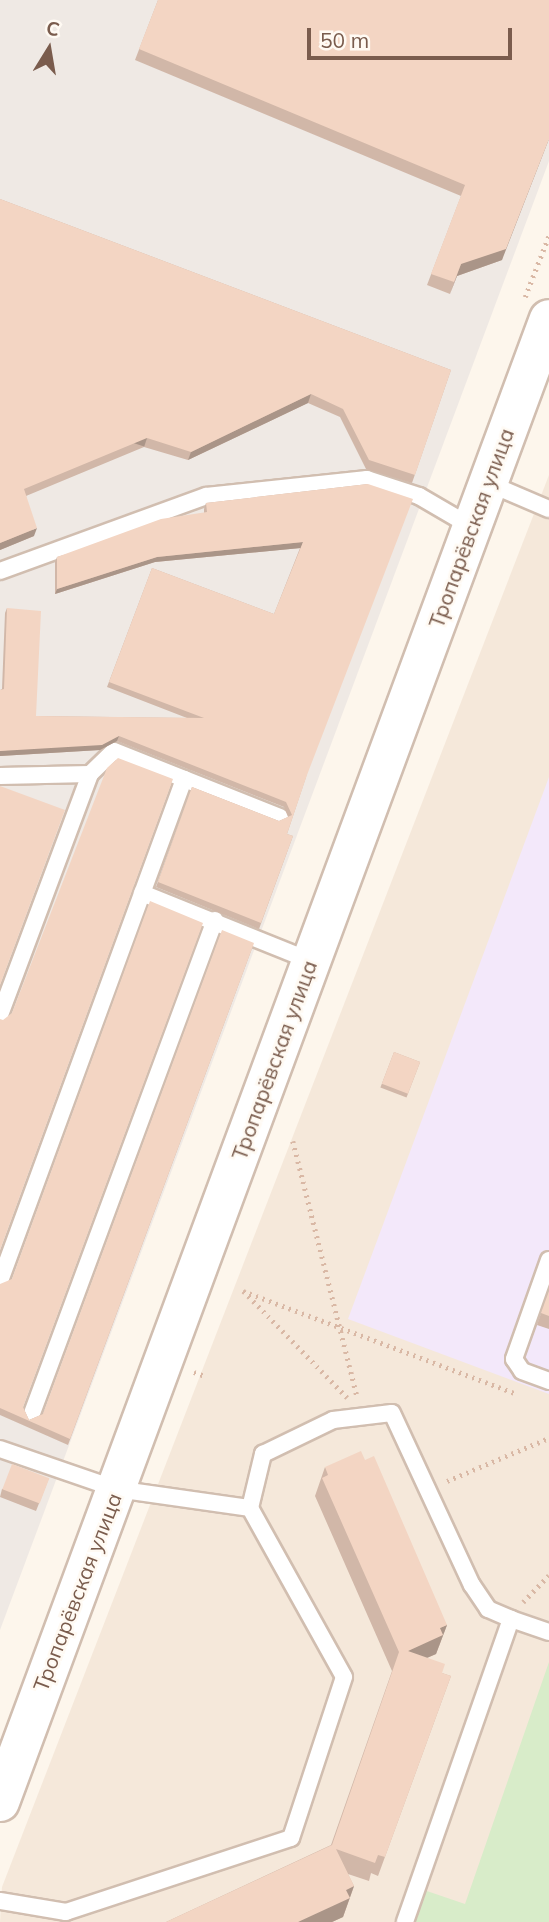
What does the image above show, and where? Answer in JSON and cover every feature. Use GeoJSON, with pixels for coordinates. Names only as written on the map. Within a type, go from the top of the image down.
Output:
{"type":"FeatureCollection","features":[{"type":"Feature","properties":{"kind":"street","name":"Тропарёвская улица"},"geometry":{"type":"LineString","coordinates":[[0,1802],[549,318]]}},
{"type":"Feature","properties":{"kind":"lane"},"geometry":{"type":"LineString","coordinates":[[0,571],[206,496],[367,479],[419,496],[472,527]]}},
{"type":"Feature","properties":{"kind":"lane"},"geometry":{"type":"LineString","coordinates":[[488,484],[549,509]]}},
{"type":"Feature","properties":{"kind":"lane"},"geometry":{"type":"LineString","coordinates":[[0,1015],[90,774],[114,751],[280,817]]}},
{"type":"Feature","properties":{"kind":"lane"},"geometry":{"type":"LineString","coordinates":[[1,780],[90,774]]}},
{"type":"Feature","properties":{"kind":"lane"},"geometry":{"type":"LineString","coordinates":[[0,1281],[184,779]]}},
{"type":"Feature","properties":{"kind":"lane"},"geometry":{"type":"LineString","coordinates":[[142,893],[215,920],[311,961]]}},
{"type":"Feature","properties":{"kind":"lane"},"geometry":{"type":"LineString","coordinates":[[31,1416],[215,920]]}},
{"type":"Feature","properties":{"kind":"lane"},"geometry":{"type":"LineString","coordinates":[[549,1260],[514,1359],[522,1371],[549,1381]]}},
{"type":"Feature","properties":{"kind":"lane"},"geometry":{"type":"LineString","coordinates":[[0,1901],[67,1917],[291,1838],[344,1677],[250,1508],[263,1454],[333,1420],[363,1414],[393,1413],[472,1585],[488,1609],[549,1632]]}},
{"type":"Feature","properties":{"kind":"lane"},"geometry":{"type":"LineString","coordinates":[[0,1449],[116,1489],[250,1508]]}},
{"type":"Feature","properties":{"kind":"lane"},"geometry":{"type":"LineString","coordinates":[[405,1922],[511,1619]]}},
{"type":"Feature","properties":{"kind":"path"},"geometry":{"type":"LineString","coordinates":[[293,1140],[337,1328],[363,1414]]}},
{"type":"Feature","properties":{"kind":"path"},"geometry":{"type":"LineString","coordinates":[[363,1414],[243,1291],[524,1397]]}},
{"type":"Feature","properties":{"kind":"path"},"geometry":{"type":"LineString","coordinates":[[428,1489],[549,1438]]}},
{"type":"Feature","properties":{"kind":"path"},"geometry":{"type":"LineString","coordinates":[[511,1619],[549,1575]]}},
{"type":"Feature","properties":{"kind":"shaded area"},"geometry":{"type":"Polygon","coordinates":[[[0,0],[549,0],[549,161],[0,1630],[0,0]]]}},
{"type":"Feature","properties":{"kind":"shaded area"},"geometry":{"type":"Polygon","coordinates":[[[549,475],[549,1922],[0,1922],[2,1887],[549,475]]]}},
{"type":"Feature","properties":{"kind":"shaded area"},"geometry":{"type":"Polygon","coordinates":[[[549,777],[549,1394],[348,1319],[549,777]]]}},
{"type":"Feature","properties":{"kind":"green space"},"geometry":{"type":"Polygon","coordinates":[[[549,1662],[549,1922],[405,1922],[418,1888],[465,1904],[549,1662]]]}},
{"type":"Feature","properties":{"kind":"building"},"geometry":{"type":"Polygon","coordinates":[[[158,0],[549,0],[549,139],[506,249],[461,264],[454,282],[431,274],[465,185],[139,49],[158,0]]]}},
{"type":"Feature","properties":{"kind":"building"},"geometry":{"type":"Polygon","coordinates":[[[0,199],[451,370],[415,475],[369,460],[343,409],[311,394],[191,452],[147,438],[24,489],[37,528],[0,543],[0,199]]]}},
{"type":"Feature","properties":{"kind":"building"},"geometry":{"type":"Polygon","coordinates":[[[368,484],[413,499],[307,775],[287,834],[293,836],[261,923],[158,882],[192,787],[279,821],[292,815],[286,802],[119,736],[102,745],[0,751],[0,690],[4,689],[7,608],[41,611],[36,716],[204,718],[109,682],[152,568],[274,614],[303,542],[157,557],[57,589],[57,557],[161,519],[207,512],[206,503],[368,484]]]}},
{"type":"Feature","properties":{"kind":"building"},"geometry":{"type":"Polygon","coordinates":[[[118,758],[173,779],[0,1250],[0,1019],[3,1020],[12,1013],[107,768],[118,758]]]}},
{"type":"Feature","properties":{"kind":"building"},"geometry":{"type":"Polygon","coordinates":[[[0,786],[65,810],[0,985],[0,786]]]}},
{"type":"Feature","properties":{"kind":"building"},"geometry":{"type":"Polygon","coordinates":[[[150,901],[203,923],[23,1407],[29,1420],[43,1414],[222,930],[254,943],[70,1439],[0,1408],[0,1284],[12,1279],[150,901]]]}},
{"type":"Feature","properties":{"kind":"building"},"geometry":{"type":"Polygon","coordinates":[[[394,1052],[420,1062],[408,1094],[382,1084],[394,1052]]]}},
{"type":"Feature","properties":{"kind":"building"},"geometry":{"type":"Polygon","coordinates":[[[549,1291],[549,1316],[541,1313],[549,1291]]]}},
{"type":"Feature","properties":{"kind":"building"},"geometry":{"type":"Polygon","coordinates":[[[361,1451],[365,1460],[374,1456],[447,1625],[440,1628],[443,1635],[408,1651],[445,1664],[442,1673],[451,1676],[385,1857],[378,1855],[375,1863],[336,1849],[354,1886],[346,1890],[350,1898],[298,1922],[166,1922],[332,1845],[399,1652],[322,1478],[328,1475],[325,1467],[361,1451]]]}},
{"type":"Feature","properties":{"kind":"building"},"geometry":{"type":"Polygon","coordinates":[[[12,1464],[49,1478],[40,1504],[2,1489],[12,1464]]]}}]}
